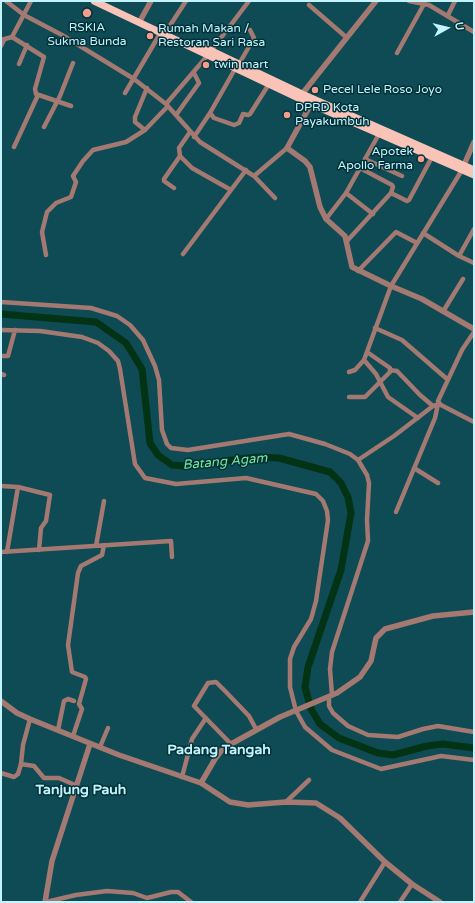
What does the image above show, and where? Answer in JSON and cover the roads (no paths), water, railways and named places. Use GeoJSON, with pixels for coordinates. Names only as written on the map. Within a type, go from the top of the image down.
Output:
{"type":"FeatureCollection","features":[{"type":"Feature","properties":{"kind":"highway"},"geometry":{"type":"LineString","coordinates":[[94,1],[141,19]]}},
{"type":"Feature","properties":{"kind":"highway"},"geometry":{"type":"LineString","coordinates":[[106,1],[226,61],[463,167],[474,175]]}},
{"type":"Feature","properties":{"kind":"highway"},"geometry":{"type":"LineString","coordinates":[[237,66],[269,84],[311,104],[379,134],[396,138]]}},
{"type":"Feature","properties":{"kind":"highway"},"geometry":{"type":"LineString","coordinates":[[411,145],[432,157],[474,170]]}},
{"type":"Feature","properties":{"kind":"street"},"geometry":{"type":"LineString","coordinates":[[6,1],[24,15],[62,35],[147,88],[167,105],[194,137],[254,176],[275,198]]}},
{"type":"Feature","properties":{"kind":"street"},"geometry":{"type":"LineString","coordinates":[[1,46],[2,40],[12,37],[31,1]]}},
{"type":"Feature","properties":{"kind":"street"},"geometry":{"type":"LineString","coordinates":[[141,19],[151,1]]}},
{"type":"Feature","properties":{"kind":"street"},"geometry":{"type":"LineString","coordinates":[[125,94],[164,31],[186,1]]}},
{"type":"Feature","properties":{"kind":"street"},"geometry":{"type":"LineString","coordinates":[[46,255],[42,232],[47,212],[56,203],[72,197],[76,182],[73,176],[83,161],[93,150],[126,142],[145,130],[194,73],[249,1]]}},
{"type":"Feature","properties":{"kind":"street"},"geometry":{"type":"LineString","coordinates":[[302,94],[376,1]]}},
{"type":"Feature","properties":{"kind":"street"},"geometry":{"type":"LineString","coordinates":[[409,1],[424,4],[448,15],[474,32]]}},
{"type":"Feature","properties":{"kind":"street"},"geometry":{"type":"LineString","coordinates":[[448,15],[455,1]]}},
{"type":"Feature","properties":{"kind":"street"},"geometry":{"type":"LineString","coordinates":[[397,53],[424,4]]}},
{"type":"Feature","properties":{"kind":"street"},"geometry":{"type":"LineString","coordinates":[[309,5],[346,37]]}},
{"type":"Feature","properties":{"kind":"street"},"geometry":{"type":"LineString","coordinates":[[194,137],[210,113],[254,38],[250,30]]}},
{"type":"Feature","properties":{"kind":"street"},"geometry":{"type":"LineString","coordinates":[[12,37],[44,57],[34,92],[38,95],[71,106]]}},
{"type":"Feature","properties":{"kind":"street"},"geometry":{"type":"LineString","coordinates":[[19,64],[27,46]]}},
{"type":"Feature","properties":{"kind":"street"},"geometry":{"type":"LineString","coordinates":[[44,127],[57,102],[73,63]]}},
{"type":"Feature","properties":{"kind":"street"},"geometry":{"type":"LineString","coordinates":[[176,115],[199,83],[194,73]]}},
{"type":"Feature","properties":{"kind":"street"},"geometry":{"type":"LineString","coordinates":[[210,113],[214,118],[234,125],[238,124],[243,114],[250,114],[269,84]]}},
{"type":"Feature","properties":{"kind":"street"},"geometry":{"type":"LineString","coordinates":[[145,130],[135,120],[147,88]]}},
{"type":"Feature","properties":{"kind":"street"},"geometry":{"type":"LineString","coordinates":[[14,147],[38,95]]}},
{"type":"Feature","properties":{"kind":"street"},"geometry":{"type":"LineString","coordinates":[[254,176],[287,148],[311,104]]}},
{"type":"Feature","properties":{"kind":"street"},"geometry":{"type":"LineString","coordinates":[[190,132],[179,148],[180,156],[192,168],[231,190]]}},
{"type":"Feature","properties":{"kind":"street"},"geometry":{"type":"LineString","coordinates":[[326,219],[346,193],[379,134]]}},
{"type":"Feature","properties":{"kind":"street"},"geometry":{"type":"LineString","coordinates":[[349,372],[355,370],[364,360],[391,286],[463,167],[474,142]]}},
{"type":"Feature","properties":{"kind":"street"},"geometry":{"type":"LineString","coordinates":[[287,148],[305,160],[310,166],[318,202],[326,219],[346,236],[348,241],[350,263],[358,271],[422,299],[444,310],[474,329]]}},
{"type":"Feature","properties":{"kind":"street"},"geometry":{"type":"LineString","coordinates":[[174,188],[164,181],[164,179],[180,156]]}},
{"type":"Feature","properties":{"kind":"street"},"geometry":{"type":"LineString","coordinates":[[391,193],[409,201],[432,157]]}},
{"type":"Feature","properties":{"kind":"street"},"geometry":{"type":"LineString","coordinates":[[365,159],[402,176]]}},
{"type":"Feature","properties":{"kind":"street"},"geometry":{"type":"LineString","coordinates":[[348,241],[391,193],[393,187],[392,185],[360,168]]}},
{"type":"Feature","properties":{"kind":"street"},"geometry":{"type":"LineString","coordinates":[[184,254],[246,170]]}},
{"type":"Feature","properties":{"kind":"street"},"geometry":{"type":"LineString","coordinates":[[346,193],[373,214]]}},
{"type":"Feature","properties":{"kind":"street"},"geometry":{"type":"LineString","coordinates":[[459,256],[474,229]]}},
{"type":"Feature","properties":{"kind":"street"},"geometry":{"type":"LineString","coordinates":[[358,271],[396,232],[417,243]]}},
{"type":"Feature","properties":{"kind":"street"},"geometry":{"type":"LineString","coordinates":[[423,234],[459,256],[474,263]]}},
{"type":"Feature","properties":{"kind":"street"},"geometry":{"type":"LineString","coordinates":[[444,310],[463,279]]}},
{"type":"Feature","properties":{"kind":"street"},"geometry":{"type":"LineString","coordinates":[[1,302],[92,308],[117,316],[130,325],[143,340],[155,366],[159,380],[162,430],[167,444],[171,448],[176,450],[188,450],[289,434],[325,444],[350,454],[358,460],[367,475],[369,483],[367,520],[368,541],[332,652],[329,706],[332,713],[348,726],[368,735],[398,737],[438,726],[474,732]]}},
{"type":"Feature","properties":{"kind":"street"},"geometry":{"type":"LineString","coordinates":[[375,328],[402,340],[447,379]]}},
{"type":"Feature","properties":{"kind":"street"},"geometry":{"type":"LineString","coordinates":[[1,330],[40,331],[82,337],[98,343],[109,351],[118,361],[120,368],[136,464],[145,478],[176,484],[246,478],[310,491],[316,494],[323,501],[327,511],[328,520],[316,601],[311,619],[294,647],[290,659],[290,687],[296,711],[305,727],[323,744],[332,750],[381,769],[441,756],[474,760]]}},
{"type":"Feature","properties":{"kind":"street"},"geometry":{"type":"LineString","coordinates":[[1,356],[8,356],[15,330]]}},
{"type":"Feature","properties":{"kind":"street"},"geometry":{"type":"LineString","coordinates":[[396,512],[435,418],[438,399],[447,379],[474,332]]}},
{"type":"Feature","properties":{"kind":"street"},"geometry":{"type":"LineString","coordinates":[[366,352],[390,370],[397,371],[438,405],[474,422]]}},
{"type":"Feature","properties":{"kind":"street"},"geometry":{"type":"LineString","coordinates":[[364,360],[381,382],[384,392],[388,397],[418,418]]}},
{"type":"Feature","properties":{"kind":"street"},"geometry":{"type":"LineString","coordinates":[[349,397],[365,397],[381,382],[390,370]]}},
{"type":"Feature","properties":{"kind":"street"},"geometry":{"type":"LineString","coordinates":[[358,460],[438,405]]}},
{"type":"Feature","properties":{"kind":"street"},"geometry":{"type":"LineString","coordinates":[[414,468],[438,483]]}},
{"type":"Feature","properties":{"kind":"street"},"geometry":{"type":"LineString","coordinates":[[1,486],[18,487],[48,494],[50,496],[46,521],[41,528],[39,550]]}},
{"type":"Feature","properties":{"kind":"street"},"geometry":{"type":"LineString","coordinates":[[7,552],[18,487]]}},
{"type":"Feature","properties":{"kind":"street"},"geometry":{"type":"LineString","coordinates":[[96,546],[104,501]]}},
{"type":"Feature","properties":{"kind":"street"},"geometry":{"type":"LineString","coordinates":[[1,552],[171,541],[172,557]]}},
{"type":"Feature","properties":{"kind":"street"},"geometry":{"type":"LineString","coordinates":[[73,736],[82,709],[79,704],[86,679],[85,677],[72,672],[68,644],[78,573],[81,566],[102,555],[104,545]]}},
{"type":"Feature","properties":{"kind":"street"},"geometry":{"type":"LineString","coordinates":[[201,784],[221,751],[231,744],[256,729],[329,697],[360,677],[371,661],[376,638],[385,629],[415,620],[474,612]]}},
{"type":"Feature","properties":{"kind":"street"},"geometry":{"type":"LineString","coordinates":[[231,744],[194,706],[206,685],[212,681],[217,684],[249,716],[256,729]]}},
{"type":"Feature","properties":{"kind":"street"},"geometry":{"type":"LineString","coordinates":[[58,730],[64,701],[68,699],[74,701]]}},
{"type":"Feature","properties":{"kind":"street"},"geometry":{"type":"LineString","coordinates":[[1,701],[18,713],[30,719],[100,748],[201,784],[230,802],[238,805],[286,802],[316,803],[340,818],[385,862],[412,884],[440,902]]}},
{"type":"Feature","properties":{"kind":"street"},"geometry":{"type":"LineString","coordinates":[[182,777],[192,739],[206,718]]}},
{"type":"Feature","properties":{"kind":"street"},"geometry":{"type":"LineString","coordinates":[[1,773],[16,776],[21,764],[23,745],[30,719]]}},
{"type":"Feature","properties":{"kind":"street"},"geometry":{"type":"LineString","coordinates":[[100,748],[108,728]]}},
{"type":"Feature","properties":{"kind":"street"},"geometry":{"type":"LineString","coordinates":[[90,744],[52,861],[46,902],[76,895],[106,891],[133,892],[147,898],[171,892],[178,892],[189,901]]}},
{"type":"Feature","properties":{"kind":"street"},"geometry":{"type":"LineString","coordinates":[[21,764],[34,766],[44,778],[59,778],[76,785]]}},
{"type":"Feature","properties":{"kind":"street"},"geometry":{"type":"LineString","coordinates":[[286,802],[309,780]]}},
{"type":"Feature","properties":{"kind":"street"},"geometry":{"type":"LineString","coordinates":[[360,902],[385,862]]}},
{"type":"Feature","properties":{"kind":"street"},"geometry":{"type":"LineString","coordinates":[[400,902],[412,884]]}},
{"type":"Feature","properties":{"kind":"waterway","name":"Batang Agam"},"geometry":{"type":"LineString","coordinates":[[1,314],[96,322],[126,343],[142,369],[150,443],[158,455],[172,465],[187,466],[256,457],[279,458],[330,472],[341,483],[348,497],[351,513],[341,570],[308,667],[305,687],[311,709],[320,724],[339,738],[378,753],[393,755],[427,746],[443,744],[474,748]]}},
{"type":"Feature","properties":{"kind":"place","name":"RSKIA Sukma Bunda"},"geometry":{"type":"Point","coordinates":[87,13]}},
{"type":"Feature","properties":{"kind":"place","name":"Rumah Makan / Restoran Sari Rasa"},"geometry":{"type":"Point","coordinates":[150,36]}},
{"type":"Feature","properties":{"kind":"place","name":"twin mart"},"geometry":{"type":"Point","coordinates":[206,65]}},
{"type":"Feature","properties":{"kind":"place","name":"Pecel Lele Roso Joyo"},"geometry":{"type":"Point","coordinates":[315,90]}},
{"type":"Feature","properties":{"kind":"place","name":"DPRD Kota Payakumbuh"},"geometry":{"type":"Point","coordinates":[287,115]}},
{"type":"Feature","properties":{"kind":"place","name":"Apotek Apollo Farma"},"geometry":{"type":"Point","coordinates":[421,159]}},
{"type":"Feature","properties":{"kind":"district","name":"Padang Tangah"},"geometry":{"type":"Point","coordinates":[219,750]}},
{"type":"Feature","properties":{"kind":"district","name":"Tanjung Pauh"},"geometry":{"type":"Point","coordinates":[81,790]}}]}
